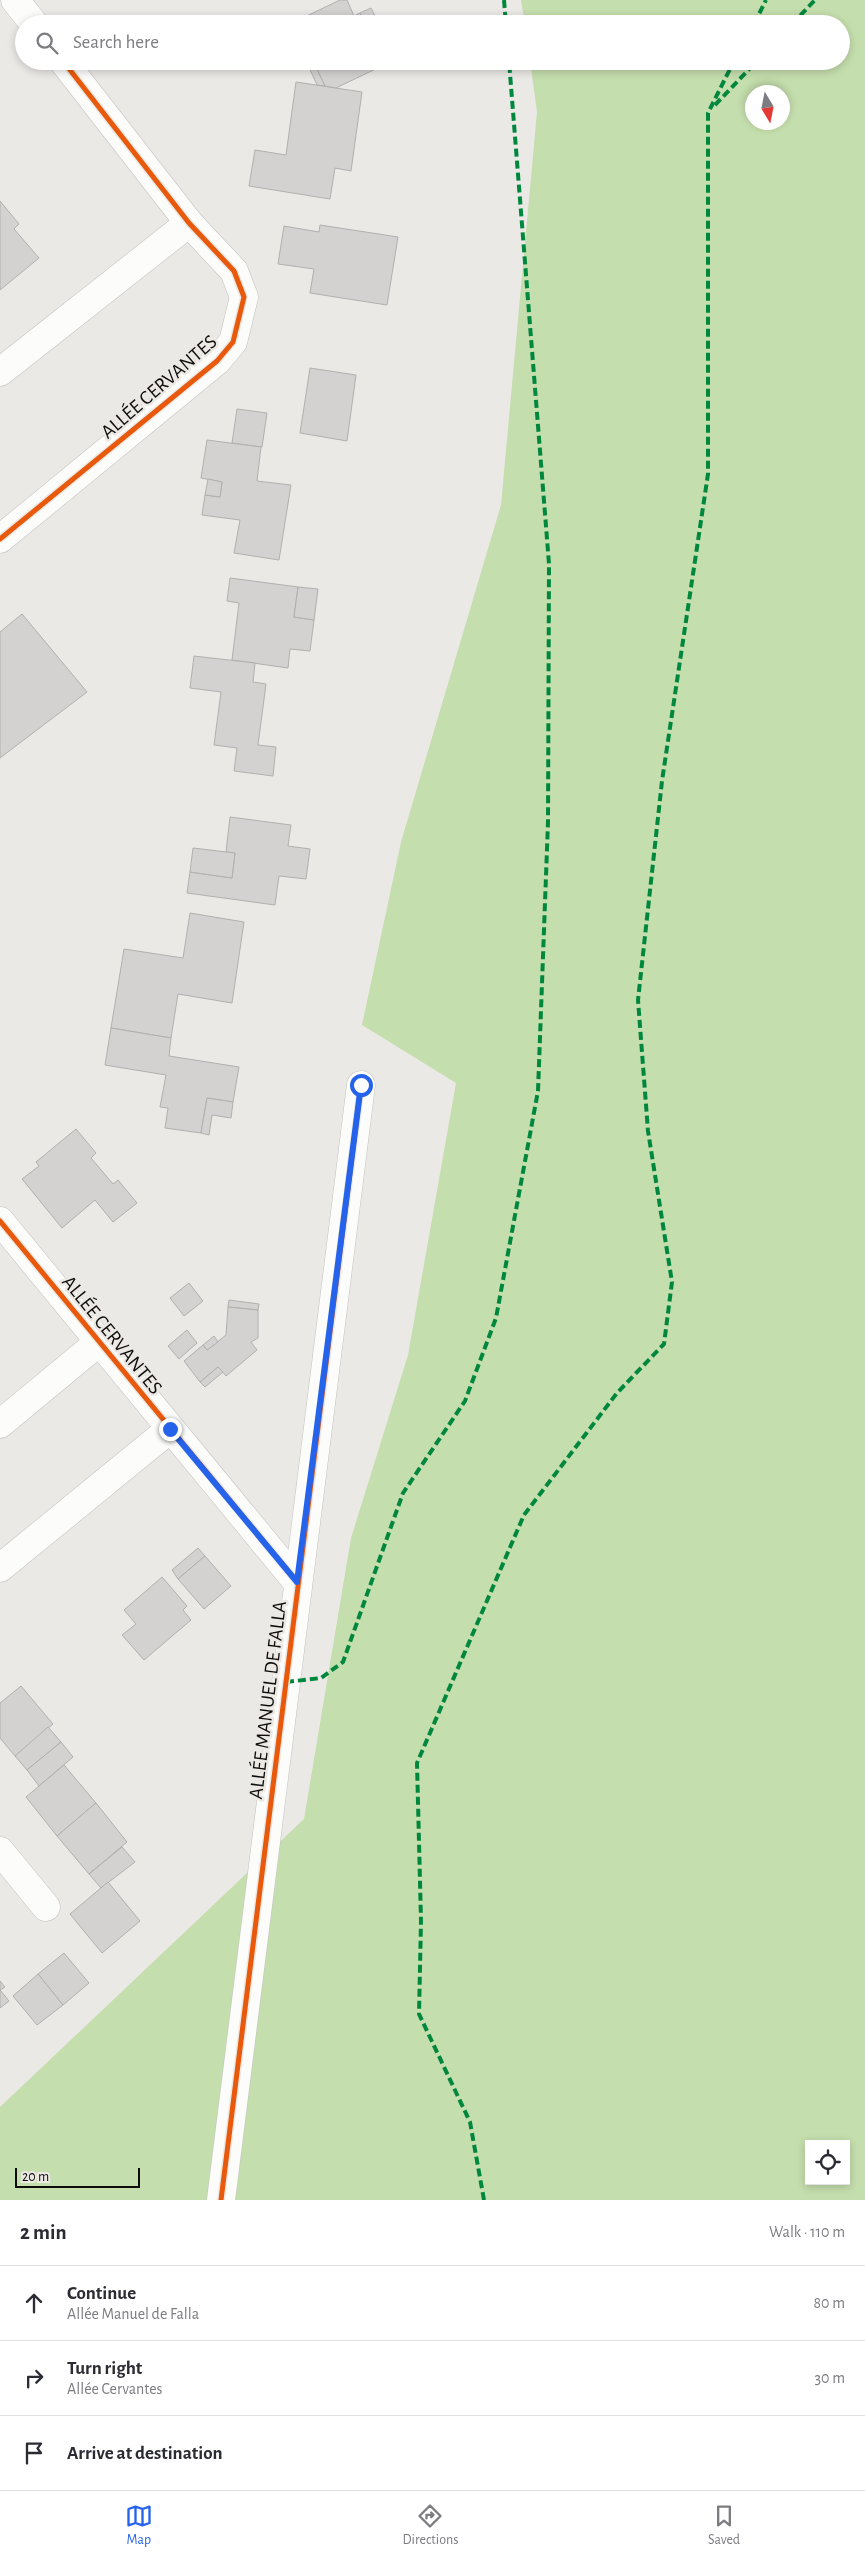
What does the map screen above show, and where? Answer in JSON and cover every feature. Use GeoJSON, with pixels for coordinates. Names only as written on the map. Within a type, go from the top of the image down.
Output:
{"type":"FeatureCollection","features":[{"type":"Feature","properties":{"kind":"street"},"geometry":{"type":"LineString","coordinates":[[15,0],[27,15]]}},
{"type":"Feature","properties":{"kind":"street","name":"ALLÉE CERVANTES"},"geometry":{"type":"LineString","coordinates":[[0,539],[217,361],[233,342],[244,297],[234,271],[189,223],[70,70]]}},
{"type":"Feature","properties":{"kind":"street"},"geometry":{"type":"LineString","coordinates":[[0,372],[189,223]]}},
{"type":"Feature","properties":{"kind":"street","name":"ALLÉE MANUEL DE FALLA"},"geometry":{"type":"LineString","coordinates":[[221,2200],[293,1633],[297,1582],[361,1085]]}},
{"type":"Feature","properties":{"kind":"street","name":"ALLÉE CERVANTES"},"geometry":{"type":"LineString","coordinates":[[0,1221],[297,1582]]}},
{"type":"Feature","properties":{"kind":"street"},"geometry":{"type":"LineString","coordinates":[[0,1424],[99,1342]]}},
{"type":"Feature","properties":{"kind":"street"},"geometry":{"type":"LineString","coordinates":[[0,1568],[170,1429]]}},
{"type":"Feature","properties":{"kind":"street"},"geometry":{"type":"LineString","coordinates":[[0,1851],[46,1907]]}},
{"type":"Feature","properties":{"kind":"green space"},"geometry":{"type":"Polygon","coordinates":[[[521,0],[865,0],[865,2200],[0,2200],[0,2107],[304,1819],[351,1538],[408,1355],[456,1083],[362,1025],[401,842],[501,505],[537,112],[531,70],[850,70],[850,15],[524,15],[521,0]]]}},
{"type":"Feature","properties":{"kind":"building"},"geometry":{"type":"Polygon","coordinates":[[[340,0],[347,0],[354,15],[309,15],[340,0]]]}},
{"type":"Feature","properties":{"kind":"building"},"geometry":{"type":"Polygon","coordinates":[[[371,8],[374,15],[361,15],[360,13],[371,8]]]}},
{"type":"Feature","properties":{"kind":"building"},"geometry":{"type":"Polygon","coordinates":[[[310,70],[317,70],[325,86],[317,85],[310,70]]]}},
{"type":"Feature","properties":{"kind":"building"},"geometry":{"type":"Polygon","coordinates":[[[317,70],[373,70],[336,88],[325,86],[317,70]]]}},
{"type":"Feature","properties":{"kind":"building"},"geometry":{"type":"Polygon","coordinates":[[[296,82],[362,92],[351,171],[335,168],[330,199],[249,186],[255,150],[286,155],[296,82]]]}},
{"type":"Feature","properties":{"kind":"building"},"geometry":{"type":"Polygon","coordinates":[[[0,201],[19,224],[14,229],[39,258],[0,290],[0,201]]]}},
{"type":"Feature","properties":{"kind":"building"},"geometry":{"type":"Polygon","coordinates":[[[320,225],[398,237],[387,305],[310,293],[314,269],[278,264],[284,226],[319,232],[320,225]]]}},
{"type":"Feature","properties":{"kind":"building"},"geometry":{"type":"Polygon","coordinates":[[[310,368],[356,375],[347,441],[300,433],[310,368]]]}},
{"type":"Feature","properties":{"kind":"building"},"geometry":{"type":"Polygon","coordinates":[[[237,409],[267,413],[262,447],[232,443],[237,409]]]}},
{"type":"Feature","properties":{"kind":"building"},"geometry":{"type":"Polygon","coordinates":[[[207,440],[261,447],[257,481],[291,485],[279,560],[234,553],[240,520],[202,515],[205,495],[220,497],[222,482],[201,478],[207,440]]]}},
{"type":"Feature","properties":{"kind":"building"},"geometry":{"type":"Polygon","coordinates":[[[208,479],[222,482],[220,497],[205,495],[208,479]]]}},
{"type":"Feature","properties":{"kind":"building"},"geometry":{"type":"Polygon","coordinates":[[[230,578],[298,587],[294,617],[314,620],[310,651],[290,649],[288,668],[232,660],[239,603],[227,601],[230,578]]]}},
{"type":"Feature","properties":{"kind":"building"},"geometry":{"type":"Polygon","coordinates":[[[298,587],[318,589],[314,620],[294,617],[298,587]]]}},
{"type":"Feature","properties":{"kind":"building"},"geometry":{"type":"Polygon","coordinates":[[[22,614],[87,692],[0,758],[0,632],[22,614]]]}},
{"type":"Feature","properties":{"kind":"building"},"geometry":{"type":"Polygon","coordinates":[[[194,656],[255,663],[253,682],[266,684],[258,745],[276,747],[273,776],[234,771],[237,748],[214,745],[221,692],[190,688],[194,656]]]}},
{"type":"Feature","properties":{"kind":"building"},"geometry":{"type":"Polygon","coordinates":[[[230,817],[291,825],[288,846],[310,849],[306,879],[279,876],[275,905],[187,893],[190,872],[232,878],[235,853],[226,852],[230,817]]]}},
{"type":"Feature","properties":{"kind":"building"},"geometry":{"type":"Polygon","coordinates":[[[193,848],[235,853],[232,878],[190,872],[193,848]]]}},
{"type":"Feature","properties":{"kind":"building"},"geometry":{"type":"Polygon","coordinates":[[[190,913],[244,922],[232,1003],[178,994],[171,1038],[111,1028],[124,949],[183,958],[190,913]]]}},
{"type":"Feature","properties":{"kind":"building"},"geometry":{"type":"Polygon","coordinates":[[[111,1028],[171,1038],[169,1056],[239,1067],[233,1102],[207,1098],[201,1133],[165,1128],[168,1108],[160,1107],[166,1075],[105,1065],[111,1028]]]}},
{"type":"Feature","properties":{"kind":"building"},"geometry":{"type":"Polygon","coordinates":[[[207,1098],[233,1102],[231,1118],[212,1115],[209,1135],[201,1133],[207,1098]]]}},
{"type":"Feature","properties":{"kind":"building"},"geometry":{"type":"Polygon","coordinates":[[[76,1129],[96,1153],[91,1158],[113,1184],[118,1180],[137,1203],[113,1222],[95,1200],[62,1228],[22,1179],[39,1166],[36,1162],[76,1129]]]}},
{"type":"Feature","properties":{"kind":"building"},"geometry":{"type":"Polygon","coordinates":[[[189,1283],[203,1301],[184,1316],[170,1298],[189,1283]]]}},
{"type":"Feature","properties":{"kind":"building"},"geometry":{"type":"Polygon","coordinates":[[[229,1300],[259,1304],[258,1310],[228,1307],[229,1300]]]}},
{"type":"Feature","properties":{"kind":"building"},"geometry":{"type":"Polygon","coordinates":[[[228,1307],[258,1310],[258,1338],[251,1342],[257,1350],[226,1376],[218,1367],[200,1382],[184,1361],[203,1345],[207,1350],[226,1335],[228,1307]]]}},
{"type":"Feature","properties":{"kind":"building"},"geometry":{"type":"Polygon","coordinates":[[[187,1330],[197,1343],[179,1359],[168,1346],[187,1330]]]}},
{"type":"Feature","properties":{"kind":"building"},"geometry":{"type":"Polygon","coordinates":[[[214,1336],[218,1342],[207,1350],[203,1345],[214,1336]]]}},
{"type":"Feature","properties":{"kind":"building"},"geometry":{"type":"Polygon","coordinates":[[[218,1367],[223,1372],[205,1387],[200,1382],[218,1367]]]}},
{"type":"Feature","properties":{"kind":"building"},"geometry":{"type":"Polygon","coordinates":[[[198,1548],[205,1556],[178,1579],[172,1570],[198,1548]]]}},
{"type":"Feature","properties":{"kind":"building"},"geometry":{"type":"Polygon","coordinates":[[[205,1556],[231,1586],[204,1609],[178,1579],[205,1556]]]}},
{"type":"Feature","properties":{"kind":"building"},"geometry":{"type":"Polygon","coordinates":[[[162,1577],[187,1606],[183,1610],[191,1620],[144,1660],[122,1635],[136,1624],[124,1610],[162,1577]]]}},
{"type":"Feature","properties":{"kind":"building"},"geometry":{"type":"Polygon","coordinates":[[[21,1686],[53,1724],[15,1756],[0,1738],[0,1703],[21,1686]]]}},
{"type":"Feature","properties":{"kind":"building"},"geometry":{"type":"Polygon","coordinates":[[[48,1727],[61,1742],[27,1770],[15,1756],[48,1727]]]}},
{"type":"Feature","properties":{"kind":"building"},"geometry":{"type":"Polygon","coordinates":[[[61,1742],[73,1757],[39,1786],[27,1770],[61,1742]]]}},
{"type":"Feature","properties":{"kind":"building"},"geometry":{"type":"Polygon","coordinates":[[[64,1765],[96,1803],[57,1836],[26,1797],[64,1765]]]}},
{"type":"Feature","properties":{"kind":"building"},"geometry":{"type":"Polygon","coordinates":[[[96,1803],[127,1842],[89,1874],[57,1836],[96,1803]]]}},
{"type":"Feature","properties":{"kind":"building"},"geometry":{"type":"Polygon","coordinates":[[[122,1847],[135,1862],[101,1888],[89,1874],[122,1847]]]}},
{"type":"Feature","properties":{"kind":"building"},"geometry":{"type":"Polygon","coordinates":[[[108,1882],[140,1921],[102,1953],[70,1914],[108,1882]]]}},
{"type":"Feature","properties":{"kind":"building"},"geometry":{"type":"Polygon","coordinates":[[[64,1953],[89,1983],[63,2005],[38,1974],[64,1953]]]}},
{"type":"Feature","properties":{"kind":"building"},"geometry":{"type":"Polygon","coordinates":[[[38,1974],[63,2005],[37,2025],[13,1996],[38,1974]]]}},
{"type":"Feature","properties":{"kind":"building"},"geometry":{"type":"Polygon","coordinates":[[[0,1981],[5,1987],[0,1990],[0,1981]]]}},
{"type":"Feature","properties":{"kind":"building"},"geometry":{"type":"Polygon","coordinates":[[[0,1990],[9,2001],[0,2008],[0,1990]]]}},
{"type":"Feature","properties":{"kind":"marked path"},"geometry":{"type":"LineString","coordinates":[[504,0],[505,15]]}},
{"type":"Feature","properties":{"kind":"marked path"},"geometry":{"type":"LineString","coordinates":[[758,15],[766,0]]}},
{"type":"Feature","properties":{"kind":"marked path"},"geometry":{"type":"LineString","coordinates":[[801,15],[815,0]]}},
{"type":"Feature","properties":{"kind":"marked path"},"geometry":{"type":"LineString","coordinates":[[286,1682],[321,1678],[343,1662],[403,1493],[465,1401],[496,1318],[538,1091],[548,822],[549,564],[510,70]]}},
{"type":"Feature","properties":{"kind":"marked path"},"geometry":{"type":"LineString","coordinates":[[484,2200],[470,2122],[419,2014],[421,1921],[417,1763],[524,1515],[617,1393],[664,1344],[672,1282],[648,1131],[638,1000],[662,781],[708,474],[708,113],[730,70]]}},
{"type":"Feature","properties":{"kind":"marked path"},"geometry":{"type":"LineString","coordinates":[[715,105],[748,70]]}},
{"type":"Feature","properties":{"kind":"cycle path"},"geometry":{"type":"LineString","coordinates":[[0,539],[217,361],[233,342],[244,297],[234,271],[189,223],[70,70]]}},
{"type":"Feature","properties":{"kind":"cycle path"},"geometry":{"type":"LineString","coordinates":[[221,2200],[361,1085]]}},
{"type":"Feature","properties":{"kind":"cycle path"},"geometry":{"type":"LineString","coordinates":[[0,1221],[297,1582]]}},
{"type":"Feature","properties":{"kind":"route"},"geometry":{"type":"LineString","coordinates":[[170,1429],[297,1582],[361,1085]]}}]}
